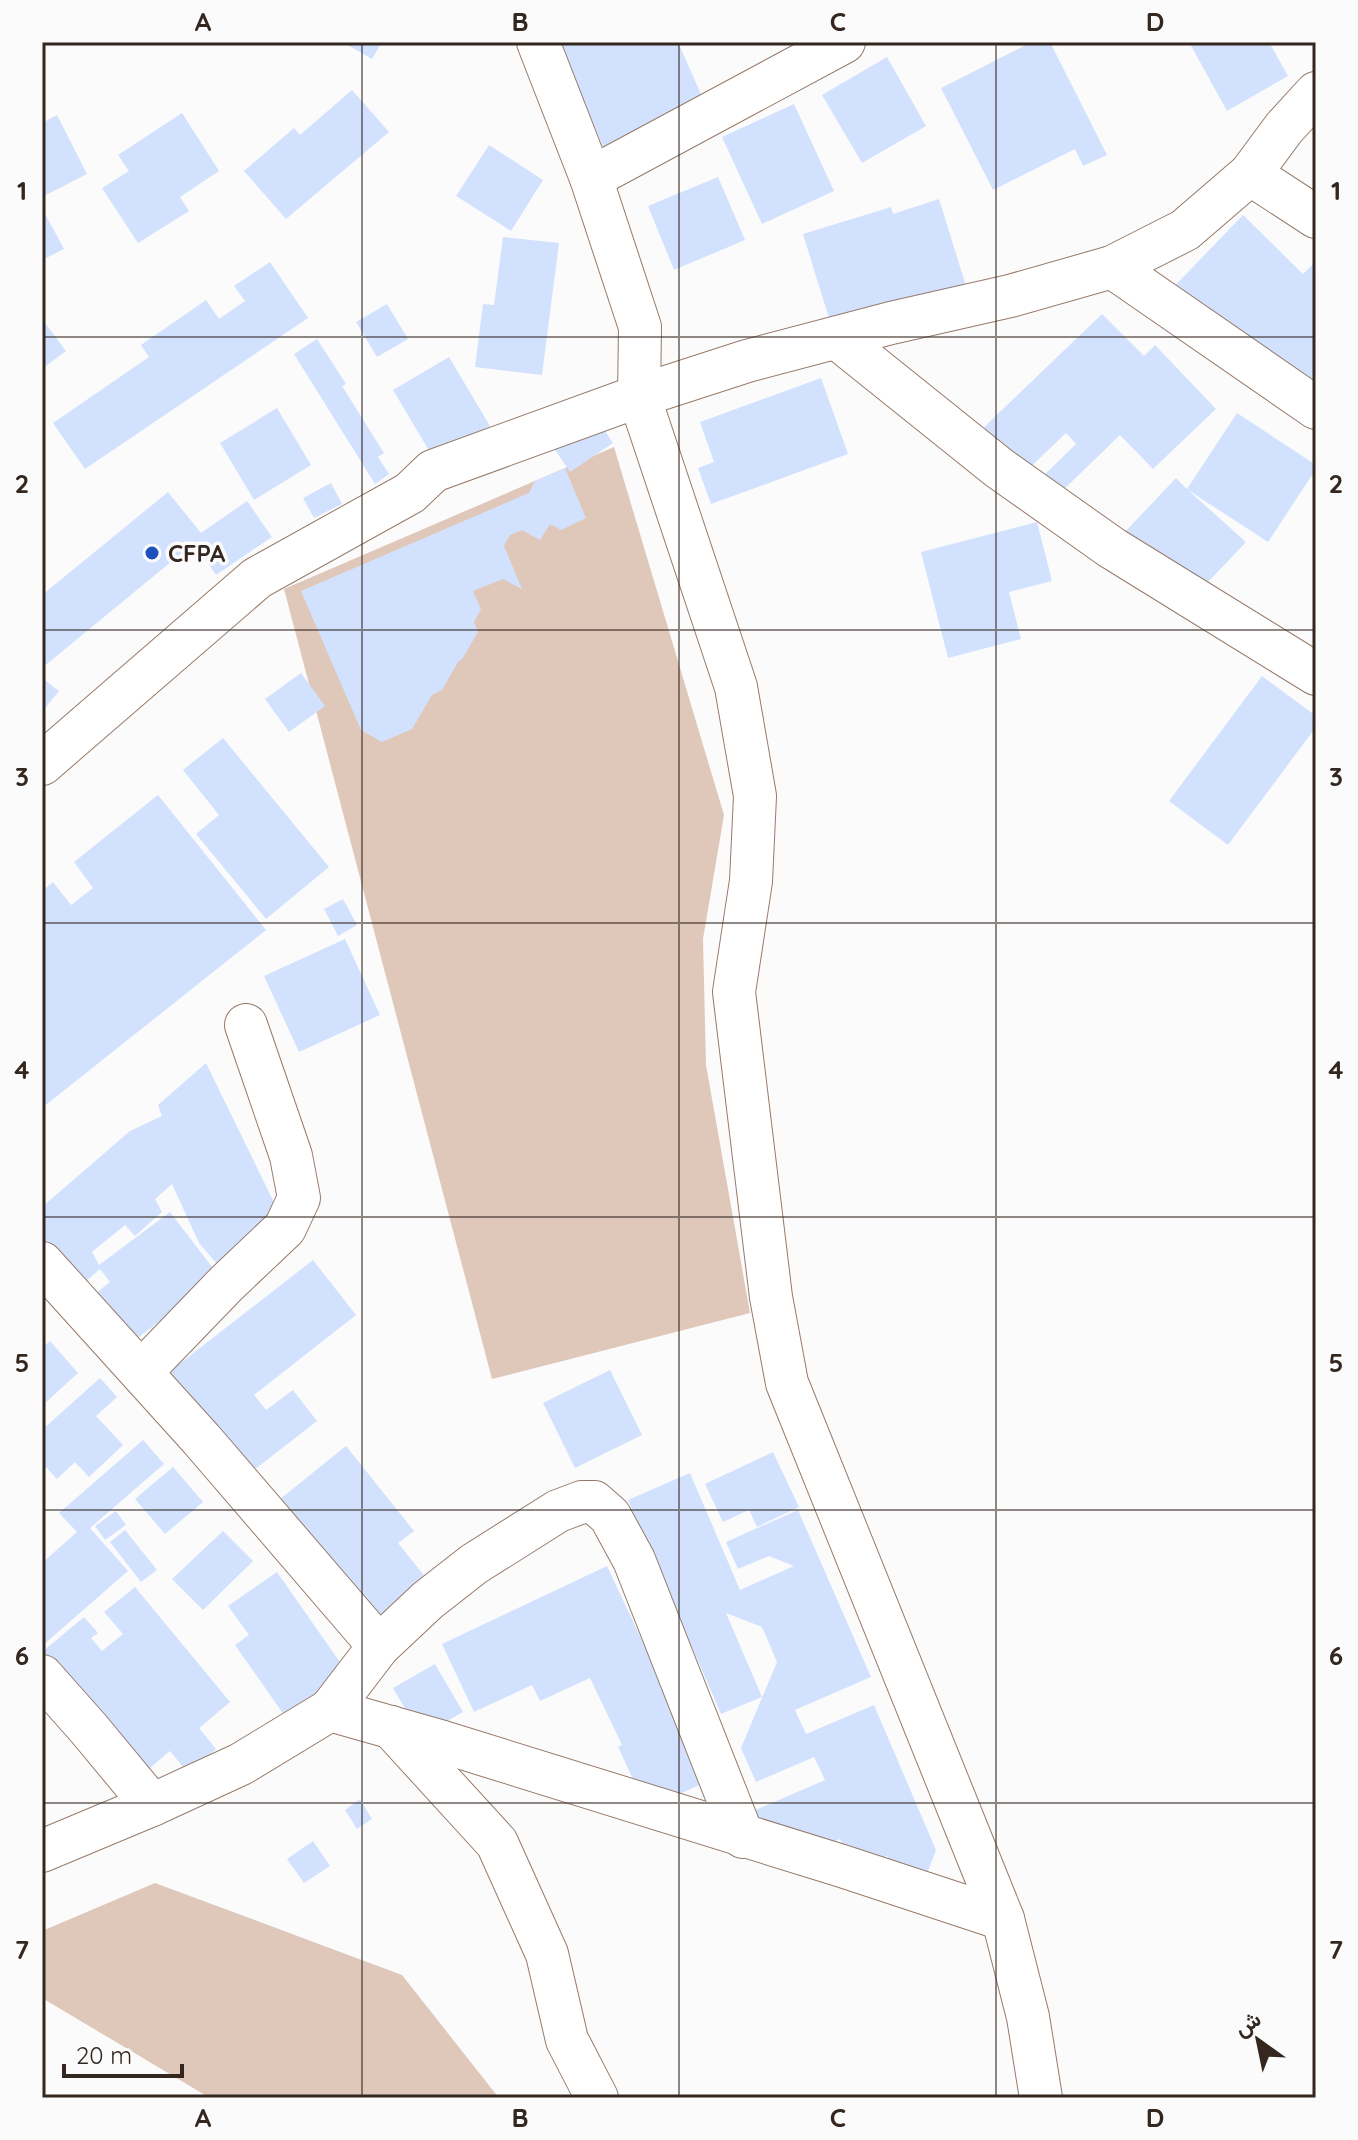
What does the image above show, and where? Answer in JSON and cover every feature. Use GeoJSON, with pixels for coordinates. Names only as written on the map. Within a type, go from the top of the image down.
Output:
{"type":"FeatureCollection","features":[{"type":"Feature","properties":{"kind":"street"},"geometry":{"type":"LineString","coordinates":[[538,42],[591,178],[640,327],[639,396],[736,687],[755,796],[751,881],[734,992],[771,1297],[787,1383],[1003,1919],[1028,2017],[1041,2098]]}},
{"type":"Feature","properties":{"kind":"street"},"geometry":{"type":"LineString","coordinates":[[591,178],[844,42]]}},
{"type":"Feature","properties":{"kind":"street"},"geometry":{"type":"LineString","coordinates":[[42,764],[257,578],[410,493],[433,471],[639,396],[747,361],[1010,296],[1112,267],[1185,230],[1250,174],[1284,128],[1316,93]]}},
{"type":"Feature","properties":{"kind":"street"},"geometry":{"type":"LineString","coordinates":[[1250,174],[1316,217]]}},
{"type":"Feature","properties":{"kind":"street"},"geometry":{"type":"LineString","coordinates":[[1112,267],[1316,408]]}},
{"type":"Feature","properties":{"kind":"street"},"geometry":{"type":"LineString","coordinates":[[837,338],[999,468],[1112,548],[1316,674]]}},
{"type":"Feature","properties":{"kind":"street"},"geometry":{"type":"LineString","coordinates":[[141,1372],[285,1228],[299,1198],[291,1156],[246,1025]]}},
{"type":"Feature","properties":{"kind":"street"},"geometry":{"type":"LineString","coordinates":[[42,1263],[379,1646]]}},
{"type":"Feature","properties":{"kind":"street"},"geometry":{"type":"LineString","coordinates":[[42,1851],[241,1764],[330,1710],[379,1646],[428,1600],[474,1564],[558,1511],[582,1502],[594,1502],[610,1516],[634,1560],[743,1837]]}},
{"type":"Feature","properties":{"kind":"street"},"geometry":{"type":"LineString","coordinates":[[42,1676],[152,1805]]}},
{"type":"Feature","properties":{"kind":"street"},"geometry":{"type":"LineString","coordinates":[[330,1710],[443,1742],[1003,1919]]}},
{"type":"Feature","properties":{"kind":"street"},"geometry":{"type":"LineString","coordinates":[[391,1727],[497,1843],[547,1954],[567,2040],[597,2098]]}},
{"type":"Feature","properties":{"kind":"shaded area"},"geometry":{"type":"Polygon","coordinates":[[[614,447],[724,815],[703,939],[706,1065],[750,1313],[492,1379],[284,589],[614,447]]]}},
{"type":"Feature","properties":{"kind":"shaded area"},"geometry":{"type":"Polygon","coordinates":[[[155,1883],[402,1975],[499,2098],[210,2098],[42,1998],[42,1931],[155,1883]]]}},
{"type":"Feature","properties":{"kind":"building"},"geometry":{"type":"Polygon","coordinates":[[[342,42],[382,42],[372,59],[342,42]]]}},
{"type":"Feature","properties":{"kind":"building"},"geometry":{"type":"Polygon","coordinates":[[[557,42],[678,42],[703,99],[609,160],[557,42]]]}},
{"type":"Feature","properties":{"kind":"building"},"geometry":{"type":"Polygon","coordinates":[[[1022,42],[1050,42],[1107,155],[1083,166],[1075,149],[993,190],[941,88],[1024,46],[1022,42]]]}},
{"type":"Feature","properties":{"kind":"building"},"geometry":{"type":"Polygon","coordinates":[[[1189,42],[1269,42],[1288,76],[1227,111],[1189,42]]]}},
{"type":"Feature","properties":{"kind":"building"},"geometry":{"type":"Polygon","coordinates":[[[887,57],[926,126],[862,163],[822,95],[887,57]]]}},
{"type":"Feature","properties":{"kind":"building"},"geometry":{"type":"Polygon","coordinates":[[[352,90],[389,132],[286,219],[244,171],[294,128],[300,135],[352,90]]]}},
{"type":"Feature","properties":{"kind":"building"},"geometry":{"type":"Polygon","coordinates":[[[794,104],[834,191],[762,224],[722,137],[794,104]]]}},
{"type":"Feature","properties":{"kind":"building"},"geometry":{"type":"Polygon","coordinates":[[[182,113],[219,171],[180,197],[189,211],[138,243],[102,188],[129,171],[118,155],[182,113]]]}},
{"type":"Feature","properties":{"kind":"building"},"geometry":{"type":"Polygon","coordinates":[[[57,115],[87,174],[42,197],[42,123],[57,115]]]}},
{"type":"Feature","properties":{"kind":"building"},"geometry":{"type":"Polygon","coordinates":[[[489,145],[543,180],[511,231],[456,196],[489,145]]]}},
{"type":"Feature","properties":{"kind":"building"},"geometry":{"type":"Polygon","coordinates":[[[718,177],[745,240],[674,270],[648,206],[718,177]]]}},
{"type":"Feature","properties":{"kind":"building"},"geometry":{"type":"Polygon","coordinates":[[[939,199],[966,286],[832,328],[803,234],[891,207],[893,214],[939,199]]]}},
{"type":"Feature","properties":{"kind":"building"},"geometry":{"type":"Polygon","coordinates":[[[42,208],[64,249],[42,260],[42,208]]]}},
{"type":"Feature","properties":{"kind":"building"},"geometry":{"type":"Polygon","coordinates":[[[1243,215],[1303,274],[1316,261],[1316,384],[1161,300],[1243,215]]]}},
{"type":"Feature","properties":{"kind":"building"},"geometry":{"type":"Polygon","coordinates":[[[503,237],[559,243],[542,375],[475,367],[483,304],[494,305],[503,237]]]}},
{"type":"Feature","properties":{"kind":"building"},"geometry":{"type":"Polygon","coordinates":[[[270,262],[308,318],[85,469],[53,423],[149,357],[141,345],[206,300],[219,319],[245,301],[234,286],[270,262]]]}},
{"type":"Feature","properties":{"kind":"building"},"geometry":{"type":"Polygon","coordinates":[[[387,304],[408,339],[377,357],[356,322],[387,304]]]}},
{"type":"Feature","properties":{"kind":"building"},"geometry":{"type":"Polygon","coordinates":[[[1102,314],[1144,356],[1155,345],[1216,409],[1153,469],[1120,435],[1057,496],[1040,479],[1076,444],[1066,433],[1021,476],[979,432],[1102,314]]]}},
{"type":"Feature","properties":{"kind":"building"},"geometry":{"type":"Polygon","coordinates":[[[42,319],[66,351],[42,369],[42,319]]]}},
{"type":"Feature","properties":{"kind":"building"},"geometry":{"type":"Polygon","coordinates":[[[317,339],[384,453],[378,457],[389,474],[375,484],[294,354],[317,339]]]}},
{"type":"Feature","properties":{"kind":"building"},"geometry":{"type":"Polygon","coordinates":[[[449,357],[490,426],[434,459],[393,390],[449,357]]]}},
{"type":"Feature","properties":{"kind":"building"},"geometry":{"type":"Polygon","coordinates":[[[821,378],[848,454],[711,504],[698,468],[714,462],[700,422],[821,378]]]}},
{"type":"Feature","properties":{"kind":"building"},"geometry":{"type":"Polygon","coordinates":[[[277,408],[311,465],[254,500],[220,443],[277,408]]]}},
{"type":"Feature","properties":{"kind":"building"},"geometry":{"type":"Polygon","coordinates":[[[592,412],[613,443],[570,472],[549,441],[592,412]]]}},
{"type":"Feature","properties":{"kind":"building"},"geometry":{"type":"Polygon","coordinates":[[[1237,413],[1316,465],[1316,469],[1268,542],[1188,490],[1246,542],[1192,599],[1123,534],[1176,478],[1187,489],[1237,413]]]}},
{"type":"Feature","properties":{"kind":"building"},"geometry":{"type":"Polygon","coordinates":[[[565,468],[586,518],[561,530],[550,524],[540,540],[522,530],[510,535],[504,546],[522,589],[503,579],[473,591],[481,609],[474,622],[478,632],[442,690],[432,695],[412,729],[382,742],[361,730],[301,591],[529,493],[535,481],[565,468]]]}},
{"type":"Feature","properties":{"kind":"building"},"geometry":{"type":"Polygon","coordinates":[[[331,483],[342,504],[314,518],[303,498],[331,483]]]}},
{"type":"Feature","properties":{"kind":"building"},"geometry":{"type":"Polygon","coordinates":[[[168,492],[201,533],[247,501],[272,537],[216,575],[194,543],[42,668],[42,595],[168,492]]]}},
{"type":"Feature","properties":{"kind":"building"},"geometry":{"type":"Polygon","coordinates":[[[1037,522],[1052,581],[1009,592],[1021,639],[948,658],[921,552],[1037,522]]]}},
{"type":"Feature","properties":{"kind":"building"},"geometry":{"type":"Polygon","coordinates":[[[301,673],[325,706],[289,732],[265,699],[301,673]]]}},
{"type":"Feature","properties":{"kind":"building"},"geometry":{"type":"Polygon","coordinates":[[[1262,676],[1316,716],[1316,727],[1228,845],[1169,801],[1262,676]]]}},
{"type":"Feature","properties":{"kind":"building"},"geometry":{"type":"Polygon","coordinates":[[[42,678],[59,691],[42,712],[42,678]]]}},
{"type":"Feature","properties":{"kind":"building"},"geometry":{"type":"Polygon","coordinates":[[[223,738],[329,867],[266,919],[196,834],[219,815],[183,770],[223,738]]]}},
{"type":"Feature","properties":{"kind":"building"},"geometry":{"type":"Polygon","coordinates":[[[158,795],[266,930],[42,1108],[42,891],[53,882],[71,905],[93,888],[74,862],[158,795]]]}},
{"type":"Feature","properties":{"kind":"building"},"geometry":{"type":"Polygon","coordinates":[[[343,899],[357,925],[338,936],[324,909],[343,899]]]}},
{"type":"Feature","properties":{"kind":"building"},"geometry":{"type":"Polygon","coordinates":[[[345,939],[380,1015],[299,1052],[264,976],[345,939]]]}},
{"type":"Feature","properties":{"kind":"building"},"geometry":{"type":"Polygon","coordinates":[[[206,1063],[284,1223],[224,1272],[199,1243],[172,1184],[155,1199],[162,1212],[135,1236],[125,1225],[92,1252],[99,1265],[170,1212],[219,1276],[123,1349],[86,1301],[110,1282],[100,1269],[75,1291],[42,1253],[42,1207],[130,1131],[162,1116],[158,1105],[206,1063]]]}},
{"type":"Feature","properties":{"kind":"building"},"geometry":{"type":"Polygon","coordinates":[[[313,1260],[356,1315],[254,1395],[266,1410],[293,1390],[317,1421],[240,1481],[160,1379],[313,1260]]]}},
{"type":"Feature","properties":{"kind":"building"},"geometry":{"type":"Polygon","coordinates":[[[50,1341],[78,1373],[42,1406],[42,1348],[50,1341]]]}},
{"type":"Feature","properties":{"kind":"building"},"geometry":{"type":"Polygon","coordinates":[[[610,1370],[642,1435],[575,1468],[543,1403],[610,1370]]]}},
{"type":"Feature","properties":{"kind":"building"},"geometry":{"type":"Polygon","coordinates":[[[100,1378],[117,1397],[96,1416],[123,1445],[89,1477],[75,1462],[57,1479],[42,1463],[42,1430],[100,1378]]]}},
{"type":"Feature","properties":{"kind":"building"},"geometry":{"type":"Polygon","coordinates":[[[143,1440],[164,1464],[90,1528],[128,1571],[42,1646],[42,1563],[77,1532],[59,1513],[143,1440]]]}},
{"type":"Feature","properties":{"kind":"building"},"geometry":{"type":"Polygon","coordinates":[[[346,1446],[414,1531],[398,1543],[427,1579],[366,1628],[269,1508],[346,1446]]]}},
{"type":"Feature","properties":{"kind":"building"},"geometry":{"type":"Polygon","coordinates":[[[773,1452],[799,1507],[757,1527],[749,1510],[723,1522],[705,1484],[773,1452]]]}},
{"type":"Feature","properties":{"kind":"building"},"geometry":{"type":"Polygon","coordinates":[[[173,1467],[203,1502],[165,1534],[135,1499],[173,1467]]]}},
{"type":"Feature","properties":{"kind":"building"},"geometry":{"type":"Polygon","coordinates":[[[690,1473],[740,1590],[794,1566],[769,1556],[738,1569],[726,1542],[798,1510],[871,1677],[795,1710],[806,1734],[874,1705],[936,1850],[927,1874],[900,1886],[887,1856],[854,1870],[840,1839],[808,1853],[764,1835],[753,1811],[825,1780],[814,1757],[756,1782],[741,1748],[777,1662],[762,1627],[726,1613],[762,1697],[721,1714],[628,1500],[690,1473]]]}},
{"type":"Feature","properties":{"kind":"building"},"geometry":{"type":"Polygon","coordinates":[[[116,1511],[126,1525],[105,1540],[95,1526],[116,1511]]]}},
{"type":"Feature","properties":{"kind":"building"},"geometry":{"type":"Polygon","coordinates":[[[125,1530],[157,1570],[141,1582],[110,1542],[125,1530]]]}},
{"type":"Feature","properties":{"kind":"building"},"geometry":{"type":"Polygon","coordinates":[[[223,1531],[253,1561],[203,1610],[172,1579],[223,1531]]]}},
{"type":"Feature","properties":{"kind":"building"},"geometry":{"type":"Polygon","coordinates":[[[607,1566],[708,1781],[647,1809],[618,1747],[622,1745],[590,1678],[540,1701],[532,1685],[474,1712],[442,1644],[607,1566]]]}},
{"type":"Feature","properties":{"kind":"building"},"geometry":{"type":"Polygon","coordinates":[[[277,1572],[351,1678],[289,1722],[235,1645],[249,1635],[228,1606],[277,1572]]]}},
{"type":"Feature","properties":{"kind":"building"},"geometry":{"type":"Polygon","coordinates":[[[135,1587],[230,1702],[199,1728],[216,1749],[188,1773],[170,1751],[143,1774],[42,1652],[84,1617],[98,1633],[91,1638],[102,1651],[123,1634],[104,1612],[135,1587]]]}},
{"type":"Feature","properties":{"kind":"building"},"geometry":{"type":"Polygon","coordinates":[[[435,1664],[463,1712],[421,1736],[393,1688],[435,1664]]]}},
{"type":"Feature","properties":{"kind":"building"},"geometry":{"type":"Polygon","coordinates":[[[360,1799],[372,1819],[357,1829],[345,1810],[360,1799]]]}},
{"type":"Feature","properties":{"kind":"building"},"geometry":{"type":"Polygon","coordinates":[[[313,1841],[330,1866],[304,1883],[287,1859],[313,1841]]]}},
{"type":"Feature","properties":{"kind":"place","name":"CFPA"},"geometry":{"type":"Point","coordinates":[152,553]}}]}
